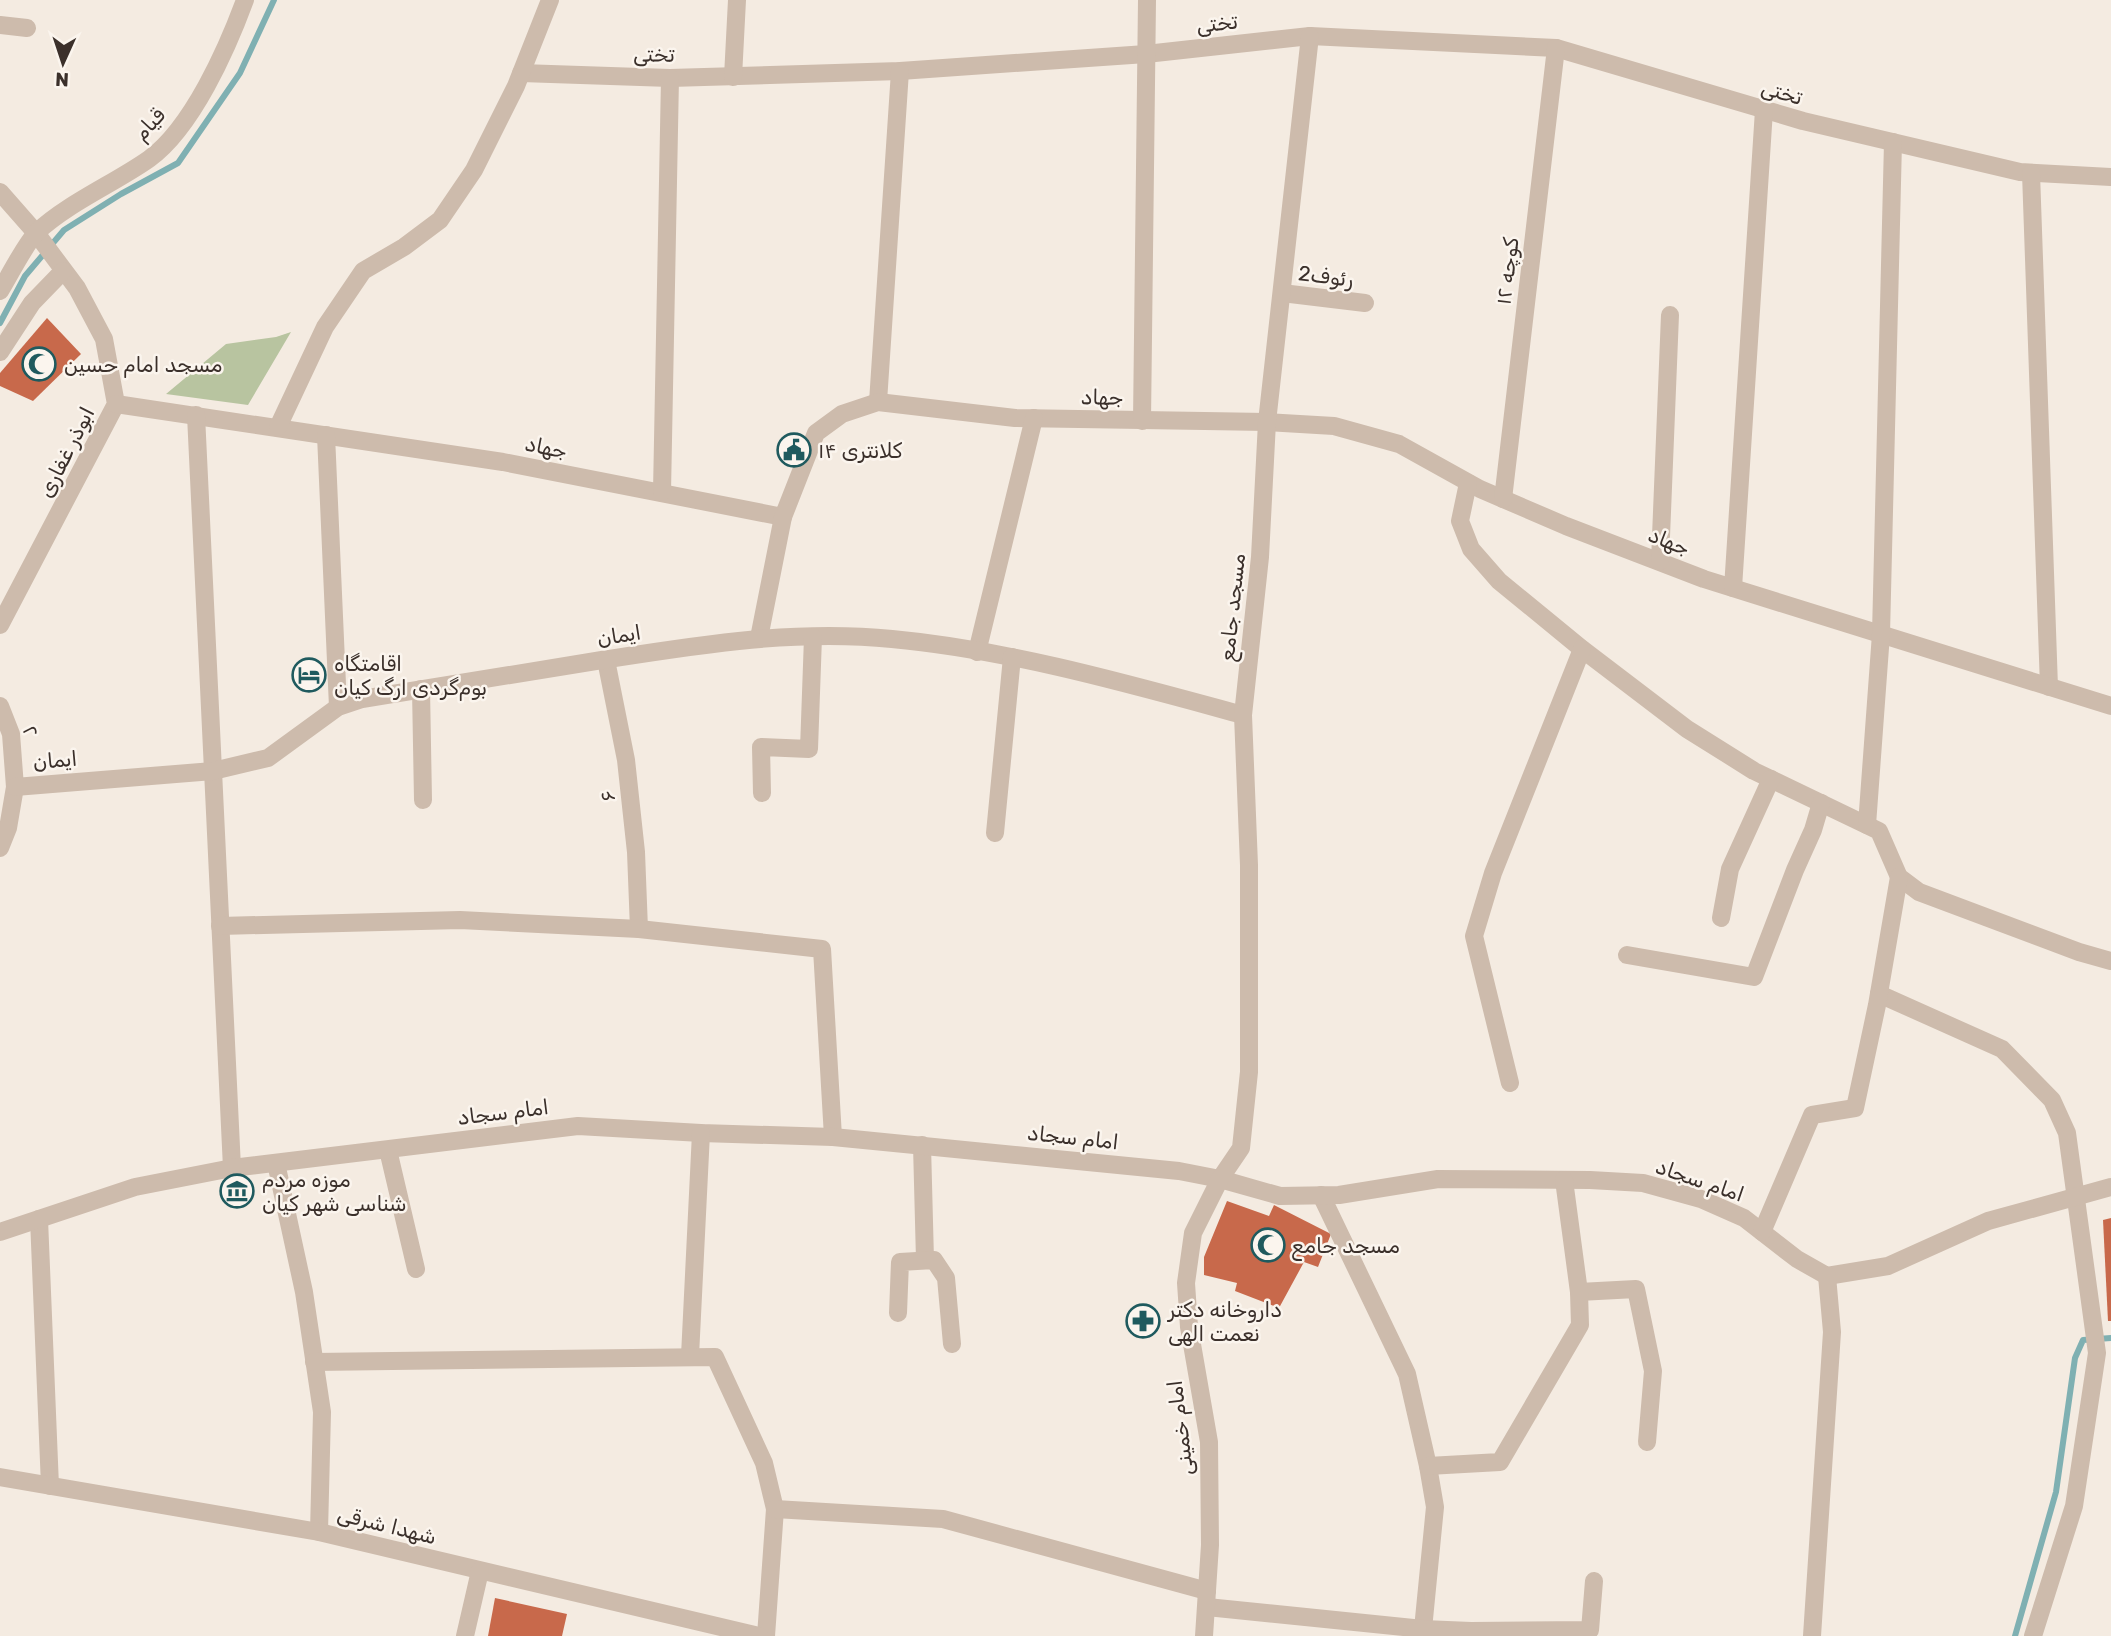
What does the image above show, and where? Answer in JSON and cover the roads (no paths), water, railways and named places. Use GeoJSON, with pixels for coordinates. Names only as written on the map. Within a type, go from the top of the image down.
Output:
{"type":"FeatureCollection","features":[{"type":"Feature","properties":{"kind":"street","name":"قیام"},"geometry":{"type":"LineString","coordinates":[[35,234],[102,186],[150,158],[176,132],[210,80],[245,0]]}},
{"type":"Feature","properties":{"kind":"street"},"geometry":{"type":"LineString","coordinates":[[278,428],[325,327],[363,271],[404,247],[440,220],[474,170],[521,73],[550,0]]}},
{"type":"Feature","properties":{"kind":"street"},"geometry":{"type":"LineString","coordinates":[[733,77],[737,0]]}},
{"type":"Feature","properties":{"kind":"street"},"geometry":{"type":"LineString","coordinates":[[1142,421],[1147,0]]}},
{"type":"Feature","properties":{"kind":"street"},"geometry":{"type":"LineString","coordinates":[[0,25],[27,28]]}},
{"type":"Feature","properties":{"kind":"street","name":"تختی"},"geometry":{"type":"LineString","coordinates":[[521,73],[670,78],[900,71],[1146,54],[1310,36],[1556,48],[1764,110],[2020,172],[2111,177]]}},
{"type":"Feature","properties":{"kind":"street","name":"مسجد جامع"},"geometry":{"type":"LineString","coordinates":[[1220,1179],[1241,1148],[1249,1072],[1249,865],[1243,715],[1260,557],[1267,422],[1310,36]]}},
{"type":"Feature","properties":{"kind":"street","name":"کوچه ۱۲"},"geometry":{"type":"LineString","coordinates":[[1503,499],[1556,48]]}},
{"type":"Feature","properties":{"kind":"street"},"geometry":{"type":"LineString","coordinates":[[878,402],[900,71]]}},
{"type":"Feature","properties":{"kind":"street"},"geometry":{"type":"LineString","coordinates":[[662,492],[670,78]]}},
{"type":"Feature","properties":{"kind":"street"},"geometry":{"type":"LineString","coordinates":[[1733,588],[1764,110]]}},
{"type":"Feature","properties":{"kind":"street"},"geometry":{"type":"LineString","coordinates":[[1867,825],[1881,634],[1893,142]]}},
{"type":"Feature","properties":{"kind":"street"},"geometry":{"type":"LineString","coordinates":[[2031,173],[2049,687]]}},
{"type":"Feature","properties":{"kind":"street","name":"ابوذر غفاری"},"geometry":{"type":"LineString","coordinates":[[0,192],[77,289],[104,339],[116,404],[0,625]]}},
{"type":"Feature","properties":{"kind":"street","name":"ابوذر غفاری"},"geometry":{"type":"LineString","coordinates":[[0,210],[35,234]]}},
{"type":"Feature","properties":{"kind":"street"},"geometry":{"type":"LineString","coordinates":[[0,291],[35,234]]}},
{"type":"Feature","properties":{"kind":"street"},"geometry":{"type":"LineString","coordinates":[[0,352],[32,303],[63,271]]}},
{"type":"Feature","properties":{"kind":"street","name":"رئوف2"},"geometry":{"type":"LineString","coordinates":[[1282,293],[1365,303]]}},
{"type":"Feature","properties":{"kind":"street"},"geometry":{"type":"LineString","coordinates":[[1660,561],[1670,315]]}},
{"type":"Feature","properties":{"kind":"street","name":"جهاد"},"geometry":{"type":"LineString","coordinates":[[116,404],[503,462],[783,517],[816,433],[842,414],[878,402],[1034,418],[1267,422],[1334,426],[1398,444],[1503,499],[1733,588],[2111,706]]}},
{"type":"Feature","properties":{"kind":"street"},"geometry":{"type":"LineString","coordinates":[[196,415],[232,1168]]}},
{"type":"Feature","properties":{"kind":"street"},"geometry":{"type":"LineString","coordinates":[[977,652],[1034,418]]}},
{"type":"Feature","properties":{"kind":"street"},"geometry":{"type":"LineString","coordinates":[[326,435],[338,707]]}},
{"type":"Feature","properties":{"kind":"street"},"geometry":{"type":"LineString","coordinates":[[1468,483],[1460,521],[1471,549],[1499,581],[1687,729],[1771,779],[1879,831],[1899,877],[1919,892],[2079,952],[2111,961]]}},
{"type":"Feature","properties":{"kind":"street"},"geometry":{"type":"LineString","coordinates":[[759,638],[783,517]]}},
{"type":"Feature","properties":{"kind":"street"},"geometry":{"type":"LineString","coordinates":[[762,793],[761,747],[809,749],[813,637]]}},
{"type":"Feature","properties":{"kind":"street","name":"ایمان"},"geometry":{"type":"LineString","coordinates":[[15,787],[213,771],[268,758],[338,707],[362,699],[759,638],[891,638],[1012,657],[1127,683],[1243,715]]}},
{"type":"Feature","properties":{"kind":"street"},"geometry":{"type":"LineString","coordinates":[[1510,1083],[1474,936],[1493,873],[1582,649]]}},
{"type":"Feature","properties":{"kind":"street"},"geometry":{"type":"LineString","coordinates":[[995,833],[1012,657]]}},
{"type":"Feature","properties":{"kind":"street","name":"۶"},"geometry":{"type":"LineString","coordinates":[[606,660],[625,760],[636,852],[639,929]]}},
{"type":"Feature","properties":{"kind":"street"},"geometry":{"type":"LineString","coordinates":[[421,689],[424,800]]}},
{"type":"Feature","properties":{"kind":"street","name":"۲"},"geometry":{"type":"LineString","coordinates":[[0,706],[11,734],[15,787],[8,828],[0,848]]}},
{"type":"Feature","properties":{"kind":"street"},"geometry":{"type":"LineString","coordinates":[[1721,918],[1730,869],[1771,779]]}},
{"type":"Feature","properties":{"kind":"street"},"geometry":{"type":"LineString","coordinates":[[1628,955],[1754,977],[1813,830],[1821,803]]}},
{"type":"Feature","properties":{"kind":"street"},"geometry":{"type":"LineString","coordinates":[[1762,1232],[1812,1115],[1855,1108],[1899,877]]}},
{"type":"Feature","properties":{"kind":"street"},"geometry":{"type":"LineString","coordinates":[[220,926],[460,920],[639,929],[822,949],[833,1137]]}},
{"type":"Feature","properties":{"kind":"street"},"geometry":{"type":"LineString","coordinates":[[1878,994],[2001,1049],[2052,1100],[2067,1133],[2094,1331],[2104,1354],[2074,1506],[2033,1636]]}},
{"type":"Feature","properties":{"kind":"street","name":"امام سجاد"},"geometry":{"type":"LineString","coordinates":[[0,1232],[135,1187],[232,1168],[578,1125],[701,1133],[833,1137],[1113,1164],[1179,1171],[1280,1196],[1339,1195],[1438,1180],[1643,1183],[1701,1199],[1744,1218],[1797,1259],[1827,1276]]}},
{"type":"Feature","properties":{"kind":"street"},"geometry":{"type":"LineString","coordinates":[[690,1356],[701,1133]]}},
{"type":"Feature","properties":{"kind":"street"},"geometry":{"type":"LineString","coordinates":[[922,1145],[925,1260]]}},
{"type":"Feature","properties":{"kind":"street"},"geometry":{"type":"LineString","coordinates":[[388,1150],[416,1269]]}},
{"type":"Feature","properties":{"kind":"street"},"geometry":{"type":"LineString","coordinates":[[276,1163],[304,1292],[322,1412],[319,1532]]}},
{"type":"Feature","properties":{"kind":"street","name":"امام خمینی"},"geometry":{"type":"LineString","coordinates":[[1205,1636],[1210,1545],[1209,1442],[1189,1327],[1186,1283],[1193,1233],[1220,1179]]}},
{"type":"Feature","properties":{"kind":"street"},"geometry":{"type":"LineString","coordinates":[[1428,1466],[1500,1462],[1580,1325],[1579,1292],[1564,1180]]}},
{"type":"Feature","properties":{"kind":"street"},"geometry":{"type":"LineString","coordinates":[[1812,1636],[1832,1332],[1827,1276],[1888,1266],[1988,1221],[2111,1187]]}},
{"type":"Feature","properties":{"kind":"street"},"geometry":{"type":"LineString","coordinates":[[1321,1195],[1407,1374],[1435,1507],[1423,1629]]}},
{"type":"Feature","properties":{"kind":"street"},"geometry":{"type":"LineString","coordinates":[[39,1219],[50,1486]]}},
{"type":"Feature","properties":{"kind":"street"},"geometry":{"type":"LineString","coordinates":[[898,1312],[900,1262],[934,1260],[946,1279],[952,1344]]}},
{"type":"Feature","properties":{"kind":"street"},"geometry":{"type":"LineString","coordinates":[[1579,1292],[1636,1289],[1653,1371],[1647,1442]]}},
{"type":"Feature","properties":{"kind":"street"},"geometry":{"type":"LineString","coordinates":[[314,1362],[715,1357],[764,1463],[775,1509],[766,1636]]}},
{"type":"Feature","properties":{"kind":"street","name":"شهدا شرقی"},"geometry":{"type":"LineString","coordinates":[[0,1477],[319,1532],[760,1636]]}},
{"type":"Feature","properties":{"kind":"street"},"geometry":{"type":"LineString","coordinates":[[775,1509],[943,1519],[1207,1599],[1423,1629],[1590,1630],[1594,1581]]}},
{"type":"Feature","properties":{"kind":"street"},"geometry":{"type":"LineString","coordinates":[[465,1636],[480,1571]]}},
{"type":"Feature","properties":{"kind":"waterway"},"geometry":{"type":"LineString","coordinates":[[0,323],[25,276],[64,230],[121,194],[178,163],[240,73],[274,0]]}},
{"type":"Feature","properties":{"kind":"waterway"},"geometry":{"type":"LineString","coordinates":[[2015,1636],[2056,1492],[2075,1358],[2083,1340],[2111,1338]]}},
{"type":"Feature","properties":{"kind":"place","name":"مسجد امام حسین"},"geometry":{"type":"Point","coordinates":[39,364]}},
{"type":"Feature","properties":{"kind":"place","name":"کلانتری ۱۴"},"geometry":{"type":"Point","coordinates":[794,450]}},
{"type":"Feature","properties":{"kind":"place","name":"اقامتگاه بوم‌گردی ارگ کیان"},"geometry":{"type":"Point","coordinates":[309,675]}},
{"type":"Feature","properties":{"kind":"place","name":"موزه مردم شناسی شهر کیان"},"geometry":{"type":"Point","coordinates":[237,1191]}},
{"type":"Feature","properties":{"kind":"place","name":"مسجد جامع"},"geometry":{"type":"Point","coordinates":[1268,1245]}},
{"type":"Feature","properties":{"kind":"place","name":"داروخانه دکتر نعمت الهی"},"geometry":{"type":"Point","coordinates":[1143,1321]}}]}
